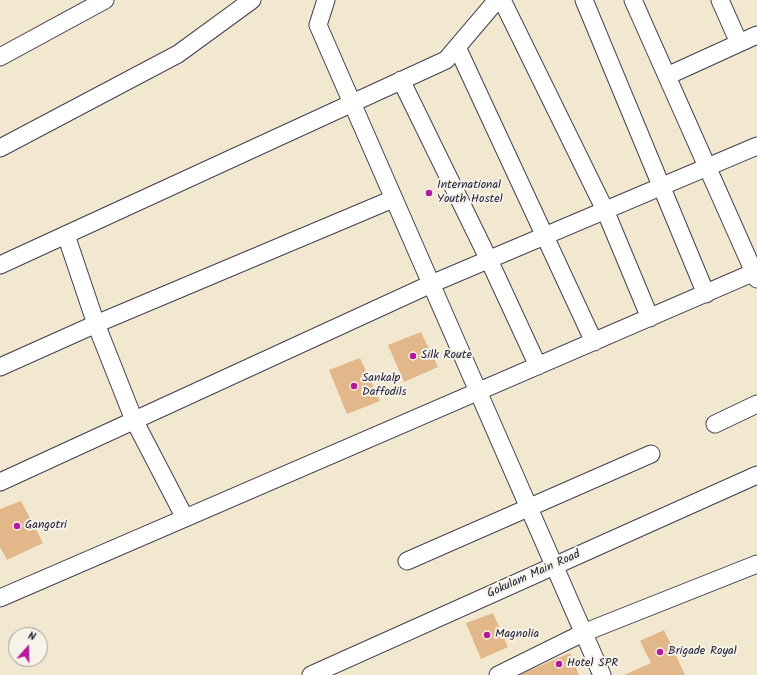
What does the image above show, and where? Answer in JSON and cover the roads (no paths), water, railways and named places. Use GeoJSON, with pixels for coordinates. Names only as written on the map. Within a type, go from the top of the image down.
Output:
{"type":"FeatureCollection","features":[{"type":"Feature","properties":{"kind":"street"},"geometry":{"type":"LineString","coordinates":[[0,56],[105,0]]}},
{"type":"Feature","properties":{"kind":"street"},"geometry":{"type":"LineString","coordinates":[[0,148],[178,54],[252,0]]}},
{"type":"Feature","properties":{"kind":"street"},"geometry":{"type":"LineString","coordinates":[[326,0],[318,25],[602,675]]}},
{"type":"Feature","properties":{"kind":"street"},"geometry":{"type":"LineString","coordinates":[[0,265],[446,60],[497,0]]}},
{"type":"Feature","properties":{"kind":"street"},"geometry":{"type":"LineString","coordinates":[[502,0],[605,210],[650,318]]}},
{"type":"Feature","properties":{"kind":"street"},"geometry":{"type":"LineString","coordinates":[[584,0],[706,294]]}},
{"type":"Feature","properties":{"kind":"street"},"geometry":{"type":"LineString","coordinates":[[0,598],[706,294],[756,274],[633,0]]}},
{"type":"Feature","properties":{"kind":"street"},"geometry":{"type":"LineString","coordinates":[[720,0],[739,43]]}},
{"type":"Feature","properties":{"kind":"street"},"geometry":{"type":"LineString","coordinates":[[667,76],[757,35]]}},
{"type":"Feature","properties":{"kind":"street"},"geometry":{"type":"LineString","coordinates":[[456,47],[594,342]]}},
{"type":"Feature","properties":{"kind":"street"},"geometry":{"type":"LineString","coordinates":[[401,80],[489,260],[538,366]]}},
{"type":"Feature","properties":{"kind":"street"},"geometry":{"type":"LineString","coordinates":[[0,482],[431,284],[757,146]]}},
{"type":"Feature","properties":{"kind":"street"},"geometry":{"type":"LineString","coordinates":[[0,366],[394,198]]}},
{"type":"Feature","properties":{"kind":"street"},"geometry":{"type":"LineString","coordinates":[[66,234],[96,324],[134,420],[185,518]]}},
{"type":"Feature","properties":{"kind":"street"},"geometry":{"type":"LineString","coordinates":[[715,424],[757,404]]}},
{"type":"Feature","properties":{"kind":"street"},"geometry":{"type":"LineString","coordinates":[[407,561],[651,454]]}},
{"type":"Feature","properties":{"kind":"street","name":"Gokulam Main Road"},"geometry":{"type":"LineString","coordinates":[[311,675],[757,476]]}},
{"type":"Feature","properties":{"kind":"street"},"geometry":{"type":"LineString","coordinates":[[498,675],[584,633],[757,564]]}},
{"type":"Feature","properties":{"kind":"place","name":"International Youth Hostel"},"geometry":{"type":"Point","coordinates":[429,193]}},
{"type":"Feature","properties":{"kind":"place","name":"Silk Route"},"geometry":{"type":"Point","coordinates":[413,356]}},
{"type":"Feature","properties":{"kind":"place","name":"Sankalp Daffodils"},"geometry":{"type":"Point","coordinates":[354,386]}},
{"type":"Feature","properties":{"kind":"place","name":"Gangotri"},"geometry":{"type":"Point","coordinates":[17,526]}},
{"type":"Feature","properties":{"kind":"place","name":"Magnolia"},"geometry":{"type":"Point","coordinates":[487,635]}},
{"type":"Feature","properties":{"kind":"place","name":"Brigade Royal"},"geometry":{"type":"Point","coordinates":[660,652]}},
{"type":"Feature","properties":{"kind":"place","name":"Hotel SPR"},"geometry":{"type":"Point","coordinates":[559,664]}}]}
